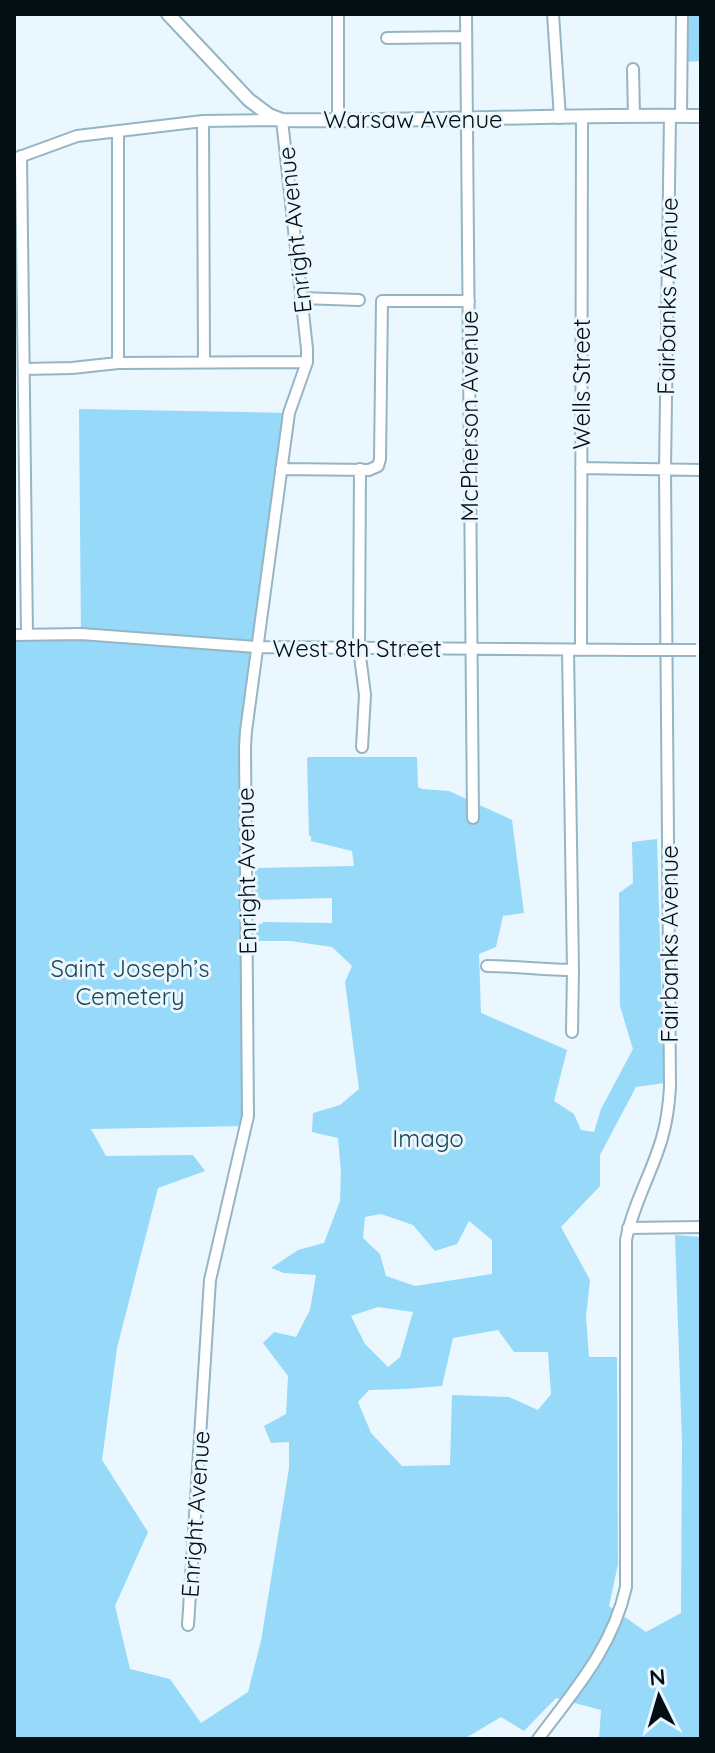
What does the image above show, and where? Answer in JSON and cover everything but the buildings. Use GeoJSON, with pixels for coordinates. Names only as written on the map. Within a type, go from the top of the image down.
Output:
{"type":"FeatureCollection","features":[{"type":"Feature","properties":{"kind":"main road"},"geometry":{"type":"LineString","coordinates":[[168,14],[249,100],[269,115],[282,120]]}},
{"type":"Feature","properties":{"kind":"main road","name":"Warsaw Avenue"},"geometry":{"type":"LineString","coordinates":[[282,120],[701,116]]}},
{"type":"Feature","properties":{"kind":"street"},"geometry":{"type":"LineString","coordinates":[[338,14],[338,120]]}},
{"type":"Feature","properties":{"kind":"street","name":"McPherson Avenue"},"geometry":{"type":"LineString","coordinates":[[466,14],[473,818]]}},
{"type":"Feature","properties":{"kind":"street"},"geometry":{"type":"LineString","coordinates":[[553,14],[560,118]]}},
{"type":"Feature","properties":{"kind":"street","name":"Fairbanks Avenue"},"geometry":{"type":"LineString","coordinates":[[538,1739],[602,1650],[616,1623],[626,1587],[625,1257],[628,1228],[662,1139],[670,1087],[665,470],[675,116],[682,14]]}},
{"type":"Feature","properties":{"kind":"street"},"geometry":{"type":"LineString","coordinates":[[387,38],[466,37]]}},
{"type":"Feature","properties":{"kind":"street"},"geometry":{"type":"LineString","coordinates":[[633,69],[634,115]]}},
{"type":"Feature","properties":{"kind":"street","name":"Wells Street"},"geometry":{"type":"LineString","coordinates":[[581,650],[582,117]]}},
{"type":"Feature","properties":{"kind":"street"},"geometry":{"type":"LineString","coordinates":[[27,635],[24,369],[17,158],[77,136],[203,121],[282,120]]}},
{"type":"Feature","properties":{"kind":"street","name":"Enright Avenue"},"geometry":{"type":"LineString","coordinates":[[188,1625],[210,1280],[248,1116],[245,747],[289,413],[307,362],[282,120]]}},
{"type":"Feature","properties":{"kind":"street"},"geometry":{"type":"LineString","coordinates":[[203,121],[204,362]]}},
{"type":"Feature","properties":{"kind":"street"},"geometry":{"type":"LineString","coordinates":[[118,132],[118,363]]}},
{"type":"Feature","properties":{"kind":"street"},"geometry":{"type":"LineString","coordinates":[[301,298],[359,300]]}},
{"type":"Feature","properties":{"kind":"street"},"geometry":{"type":"LineString","coordinates":[[281,469],[375,468],[380,459],[382,301],[469,301]]}},
{"type":"Feature","properties":{"kind":"street"},"geometry":{"type":"LineString","coordinates":[[24,369],[63,369],[118,363],[307,362]]}},
{"type":"Feature","properties":{"kind":"street"},"geometry":{"type":"LineString","coordinates":[[581,468],[701,470]]}},
{"type":"Feature","properties":{"kind":"street"},"geometry":{"type":"LineString","coordinates":[[360,469],[359,648],[365,695],[362,747]]}},
{"type":"Feature","properties":{"kind":"street","name":"West 8th Street"},"geometry":{"type":"LineString","coordinates":[[14,635],[81,634],[257,647],[699,650]]}},
{"type":"Feature","properties":{"kind":"street"},"geometry":{"type":"LineString","coordinates":[[568,650],[572,1032]]}},
{"type":"Feature","properties":{"kind":"street"},"geometry":{"type":"LineString","coordinates":[[487,966],[573,970]]}},
{"type":"Feature","properties":{"kind":"street"},"geometry":{"type":"LineString","coordinates":[[628,1228],[701,1227]]}},
{"type":"Feature","properties":{"kind":"green space"},"geometry":{"type":"Polygon","coordinates":[[[682,14],[701,14],[701,61],[682,62],[682,14]]]}},
{"type":"Feature","properties":{"kind":"green space"},"geometry":{"type":"Polygon","coordinates":[[[79,409],[289,413],[246,731],[247,1126],[91,1129],[106,1156],[193,1155],[205,1171],[158,1188],[117,1348],[102,1460],[148,1532],[115,1606],[130,1669],[170,1679],[201,1723],[248,1692],[261,1641],[289,1468],[289,1442],[271,1443],[264,1426],[286,1414],[288,1376],[263,1343],[274,1332],[296,1337],[310,1310],[316,1275],[284,1273],[271,1268],[298,1250],[324,1243],[340,1201],[341,1172],[338,1138],[312,1132],[313,1113],[340,1105],[359,1089],[345,982],[352,966],[332,947],[291,941],[256,941],[256,924],[263,922],[332,923],[332,898],[255,900],[255,868],[354,866],[352,851],[311,841],[307,758],[417,757],[418,787],[449,791],[512,820],[524,913],[503,916],[496,947],[479,954],[481,1013],[567,1050],[554,1101],[574,1114],[581,1130],[594,1132],[601,1109],[633,1049],[620,1006],[619,893],[633,883],[632,842],[657,839],[664,1083],[636,1087],[600,1155],[600,1186],[561,1227],[590,1280],[586,1317],[589,1357],[617,1357],[618,1564],[609,1606],[646,1632],[681,1613],[682,1442],[675,1235],[701,1237],[701,1739],[599,1739],[601,1710],[556,1698],[524,1731],[501,1717],[464,1739],[14,1739],[14,635],[81,634],[79,409]],[[381,1214],[365,1217],[363,1238],[380,1254],[386,1276],[415,1286],[492,1274],[492,1240],[469,1221],[457,1244],[435,1251],[413,1225],[381,1214]],[[378,1307],[351,1316],[365,1344],[388,1367],[400,1357],[413,1312],[378,1307]],[[498,1330],[453,1338],[442,1386],[369,1390],[358,1402],[371,1433],[402,1466],[450,1465],[452,1395],[509,1397],[538,1410],[551,1394],[548,1352],[514,1352],[498,1330]]]}},
{"type":"Feature","properties":{"kind":"park label","name":"Saint Joseph’s Cemetery"},"geometry":{"type":"Point","coordinates":[130,982]}},
{"type":"Feature","properties":{"kind":"park label","name":"Imago"},"geometry":{"type":"Point","coordinates":[428,1138]}}]}
